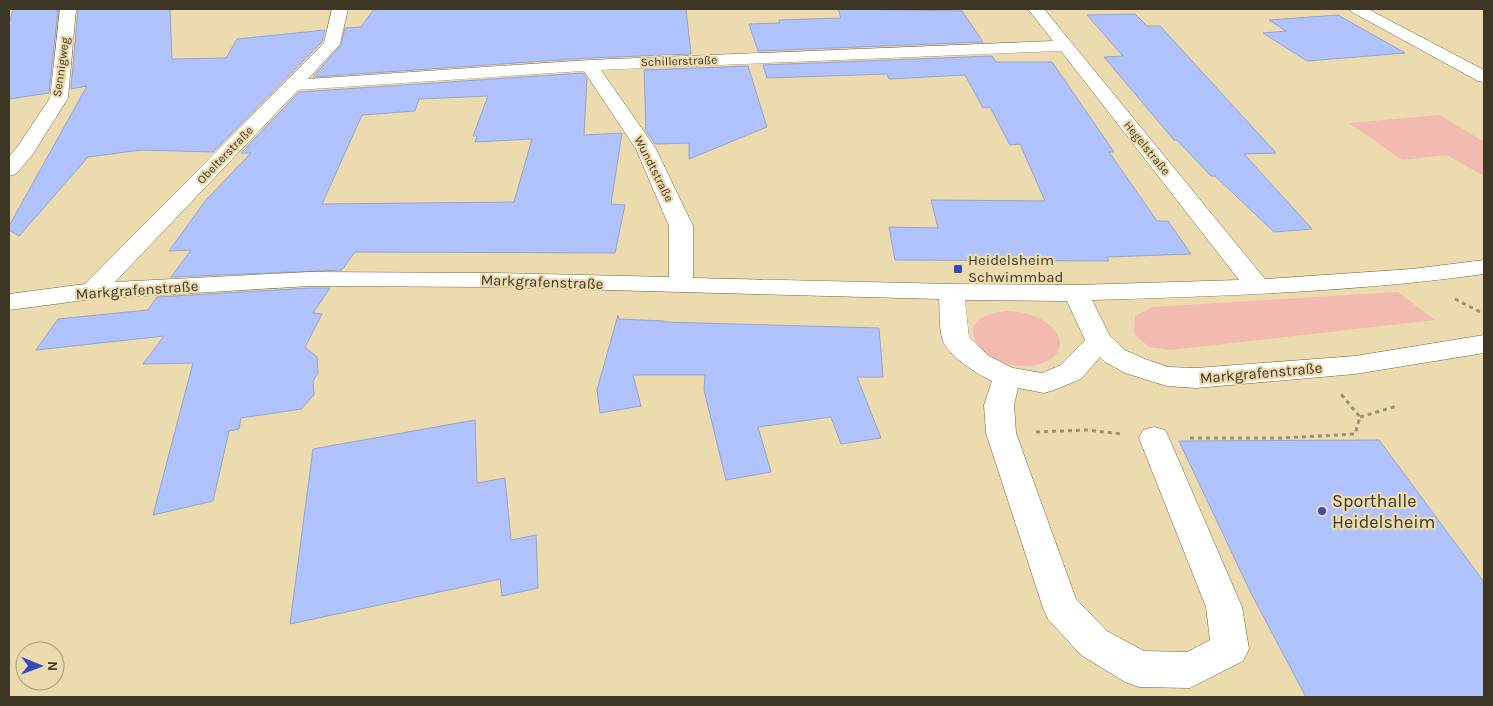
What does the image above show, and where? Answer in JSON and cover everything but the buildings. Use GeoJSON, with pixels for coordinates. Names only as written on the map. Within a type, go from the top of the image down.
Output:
{"type":"FeatureCollection","features":[{"type":"Feature","properties":{"kind":"street","name":"Sennigweg"},"geometry":{"type":"LineString","coordinates":[[9,170],[17,150],[59,98],[68,9]]}},
{"type":"Feature","properties":{"kind":"street","name":"Obelterstraße"},"geometry":{"type":"LineString","coordinates":[[93,291],[332,44],[340,9]]}},
{"type":"Feature","properties":{"kind":"street","name":"Hegelstraße"},"geometry":{"type":"LineString","coordinates":[[1036,9],[1258,287]]}},
{"type":"Feature","properties":{"kind":"street"},"geometry":{"type":"LineString","coordinates":[[1357,9],[1484,76]]}},
{"type":"Feature","properties":{"kind":"street","name":"Schillerstraße"},"geometry":{"type":"LineString","coordinates":[[293,85],[589,65],[1065,46]]}},
{"type":"Feature","properties":{"kind":"street","name":"Wundtstraße"},"geometry":{"type":"LineString","coordinates":[[589,65],[646,149],[681,226],[681,286]]}},
{"type":"Feature","properties":{"kind":"street","name":"Markgrafenstraße"},"geometry":{"type":"LineString","coordinates":[[9,302],[93,291],[310,279],[494,280],[681,286],[1076,293],[1258,287],[1412,276],[1484,267]]}},
{"type":"Feature","properties":{"kind":"street"},"geometry":{"type":"LineString","coordinates":[[951,292],[956,340],[979,363],[1007,377],[1044,383],[1071,372],[1099,341]]}},
{"type":"Feature","properties":{"kind":"street","name":"Markgrafenstraße"},"geometry":{"type":"LineString","coordinates":[[1076,293],[1099,341],[1115,356],[1135,366],[1167,376],[1196,378],[1355,365],[1484,344]]}},
{"type":"Feature","properties":{"kind":"street"},"geometry":{"type":"LineString","coordinates":[[1007,377],[999,405],[1001,433],[1061,608],[1094,643],[1139,669],[1190,670],[1230,649],[1224,607],[1154,438]]}},
{"type":"Feature","properties":{"kind":"path"},"geometry":{"type":"LineString","coordinates":[[1321,368],[1360,417]]}},
{"type":"Feature","properties":{"kind":"path"},"geometry":{"type":"LineString","coordinates":[[1360,417],[1397,406]]}},
{"type":"Feature","properties":{"kind":"path"},"geometry":{"type":"LineString","coordinates":[[1001,433],[1087,430],[1154,438],[1282,438],[1355,434],[1360,417]]}},
{"type":"Feature","properties":{"kind":"shaded area"},"geometry":{"type":"Polygon","coordinates":[[[1440,115],[1484,142],[1484,176],[1447,155],[1402,160],[1349,123],[1440,115]]]}},
{"type":"Feature","properties":{"kind":"shaded area"},"geometry":{"type":"Polygon","coordinates":[[[1398,292],[1435,320],[1170,350],[1149,347],[1134,334],[1135,316],[1152,307],[1398,292]]]}},
{"type":"Feature","properties":{"kind":"shaded area"},"geometry":{"type":"Polygon","coordinates":[[[1007,311],[1038,317],[1054,329],[1060,342],[1056,354],[1051,359],[1036,365],[1019,366],[1002,362],[988,354],[978,344],[973,334],[976,324],[986,316],[1007,311]]]}},
{"type":"Feature","properties":{"kind":"place","name":"Heidelsheim Schwimmbad"},"geometry":{"type":"Point","coordinates":[958,269]}},
{"type":"Feature","properties":{"kind":"place","name":"Sporthalle Heidelsheim"},"geometry":{"type":"Point","coordinates":[1322,511]}}]}
